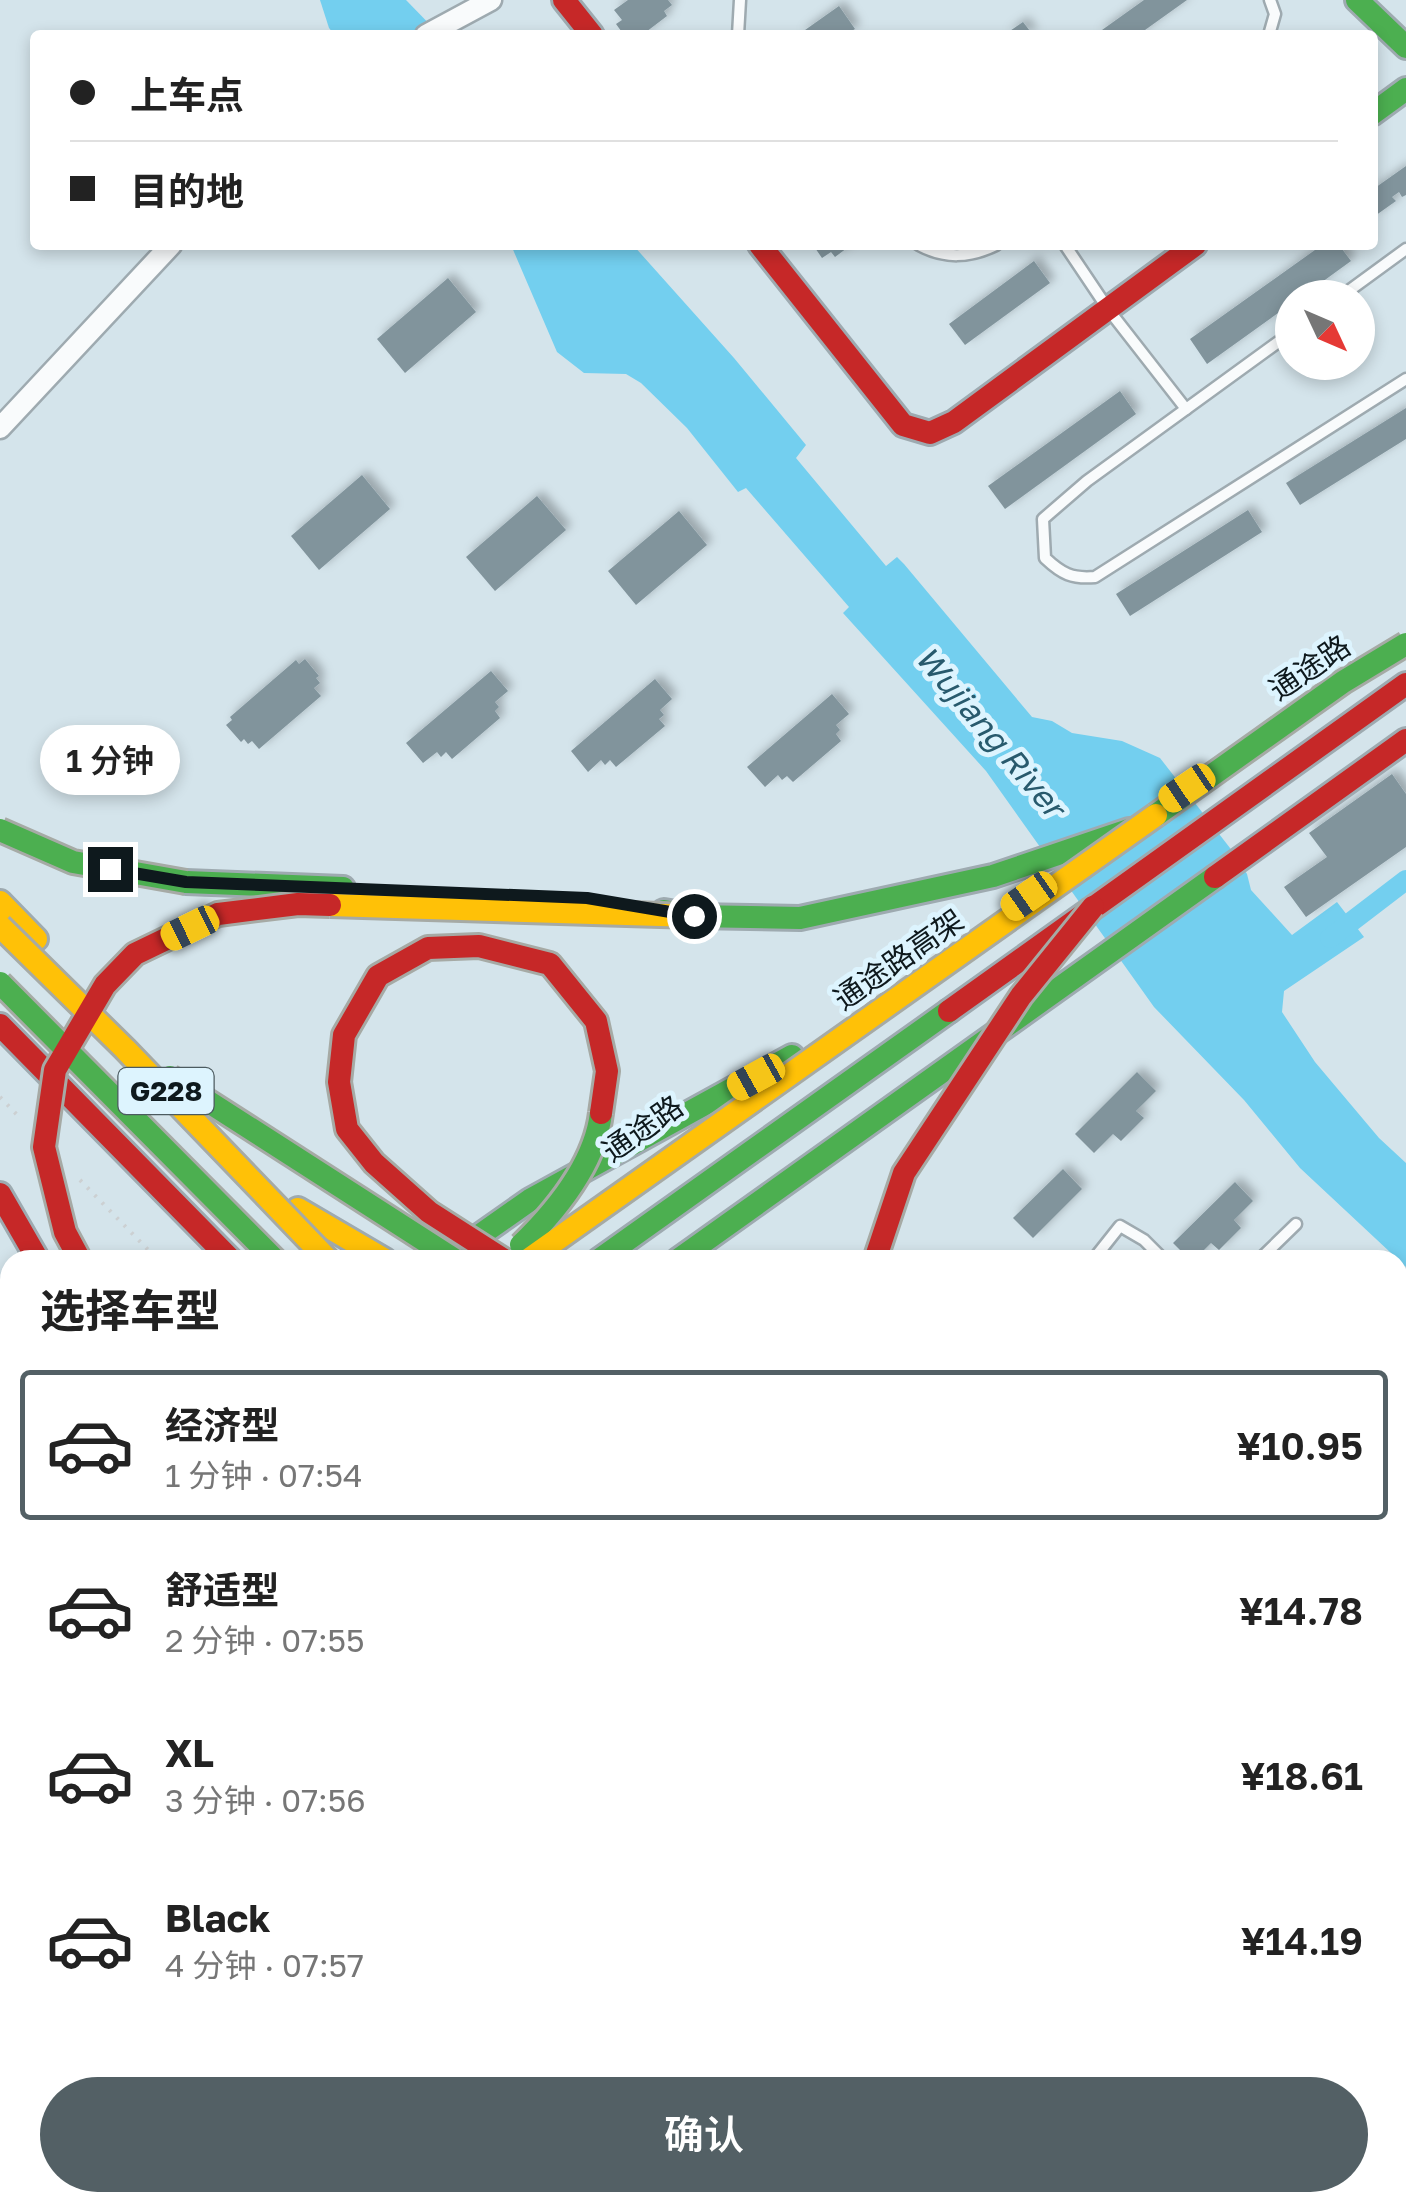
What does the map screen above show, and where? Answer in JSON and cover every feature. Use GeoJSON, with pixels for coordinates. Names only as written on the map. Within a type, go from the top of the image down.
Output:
{"type":"FeatureCollection","features":[{"type":"Feature","properties":{"kind":"main road"},"geometry":{"type":"LineString","coordinates":[[564,0],[588,30]]}},
{"type":"Feature","properties":{"kind":"main road"},"geometry":{"type":"LineString","coordinates":[[1357,0],[1406,47]]}},
{"type":"Feature","properties":{"kind":"main road"},"geometry":{"type":"LineString","coordinates":[[1378,110],[1406,89]]}},
{"type":"Feature","properties":{"kind":"main road"},"geometry":{"type":"LineString","coordinates":[[764,250],[903,426],[930,433],[954,422],[1188,250]]}},
{"type":"Feature","properties":{"kind":"main road","name":"通途路高架"},"geometry":{"type":"LineString","coordinates":[[542,1250],[1127,830],[1406,642]]}},
{"type":"Feature","properties":{"kind":"main road"},"geometry":{"type":"LineString","coordinates":[[613,1250],[1406,684]]}},
{"type":"Feature","properties":{"kind":"main road"},"geometry":{"type":"LineString","coordinates":[[692,1250],[1406,740]]}},
{"type":"Feature","properties":{"kind":"main road"},"geometry":{"type":"LineString","coordinates":[[0,830],[73,862],[186,882],[587,898],[694,916]]}},
{"type":"Feature","properties":{"kind":"main road"},"geometry":{"type":"LineString","coordinates":[[75,1250],[65,1232],[44,1147],[55,1070],[105,985],[135,954],[218,914],[298,904],[800,918],[993,876],[1127,830]]}},
{"type":"Feature","properties":{"kind":"main road","name":"通途路"},"geometry":{"type":"LineString","coordinates":[[520,1250],[1127,830]]}},
{"type":"Feature","properties":{"kind":"main road"},"geometry":{"type":"LineString","coordinates":[[0,902],[339,1250]]}},
{"type":"Feature","properties":{"kind":"main road"},"geometry":{"type":"LineString","coordinates":[[878,1250],[904,1174],[1022,996],[1094,907]]}},
{"type":"Feature","properties":{"kind":"main road","name":"G228"},"geometry":{"type":"LineString","coordinates":[[0,926],[318,1250]]}},
{"type":"Feature","properties":{"kind":"main road"},"geometry":{"type":"LineString","coordinates":[[490,1250],[429,1212],[374,1163],[347,1130],[339,1082],[344,1035],[378,976],[428,948],[479,946],[550,964],[596,1020],[607,1071],[598,1139],[552,1214],[516,1250]]}},
{"type":"Feature","properties":{"kind":"main road","name":"G228"},"geometry":{"type":"LineString","coordinates":[[0,983],[265,1250]]}},
{"type":"Feature","properties":{"kind":"main road"},"geometry":{"type":"LineString","coordinates":[[0,1026],[221,1250]]}},
{"type":"Feature","properties":{"kind":"main road"},"geometry":{"type":"LineString","coordinates":[[456,1250],[530,1200],[821,1040]]}},
{"type":"Feature","properties":{"kind":"main road"},"geometry":{"type":"LineString","coordinates":[[125,1049],[439,1250]]}},
{"type":"Feature","properties":{"kind":"main road"},"geometry":{"type":"LineString","coordinates":[[0,1194],[32,1250]]}},
{"type":"Feature","properties":{"kind":"main road"},"geometry":{"type":"LineString","coordinates":[[298,1209],[368,1250]]}},
{"type":"Feature","properties":{"kind":"street"},"geometry":{"type":"LineString","coordinates":[[436,30],[491,0]]}},
{"type":"Feature","properties":{"kind":"street"},"geometry":{"type":"LineString","coordinates":[[0,428],[165,250]]}},
{"type":"Feature","properties":{"kind":"lane"},"geometry":{"type":"LineString","coordinates":[[738,30],[740,0]]}},
{"type":"Feature","properties":{"kind":"lane"},"geometry":{"type":"LineString","coordinates":[[1270,0],[1275,14],[1270,30]]}},
{"type":"Feature","properties":{"kind":"lane"},"geometry":{"type":"LineString","coordinates":[[1364,280],[1406,249]]}},
{"type":"Feature","properties":{"kind":"lane"},"geometry":{"type":"LineString","coordinates":[[928,250],[951,256],[982,250]]}},
{"type":"Feature","properties":{"kind":"lane"},"geometry":{"type":"LineString","coordinates":[[1068,250],[1108,309],[1186,408]]}},
{"type":"Feature","properties":{"kind":"lane"},"geometry":{"type":"LineString","coordinates":[[1275,344],[1087,481],[1043,519],[1045,558],[1060,572],[1076,579],[1095,577],[1406,379]]}},
{"type":"Feature","properties":{"kind":"lane"},"geometry":{"type":"LineString","coordinates":[[1269,1250],[1296,1224]]}},
{"type":"Feature","properties":{"kind":"lane"},"geometry":{"type":"LineString","coordinates":[[1100,1250],[1120,1226],[1154,1250]]}},
{"type":"Feature","properties":{"kind":"water"},"geometry":{"type":"Polygon","coordinates":[[[320,0],[406,0],[435,30],[331,30],[320,0]]]}},
{"type":"Feature","properties":{"kind":"water","name":"Wujiang River"},"geometry":{"type":"Polygon","coordinates":[[[513,250],[637,250],[806,445],[796,458],[886,566],[897,557],[904,564],[1032,717],[1052,721],[1072,733],[1122,741],[1160,758],[1230,848],[1247,874],[1251,890],[1292,935],[1337,902],[1364,937],[1284,991],[1282,1012],[1315,1062],[1379,1138],[1406,1163],[1406,1250],[1388,1250],[1300,1168],[1244,1100],[1154,1007],[986,771],[843,613],[849,607],[746,488],[738,492],[687,428],[641,383],[626,374],[584,373],[557,352],[513,250]]]}},
{"type":"Feature","properties":{"kind":"building"},"geometry":{"type":"Polygon","coordinates":[[[628,0],[668,0],[672,5],[664,11],[667,16],[649,30],[620,30],[616,24],[622,20],[614,10],[628,0]]]}},
{"type":"Feature","properties":{"kind":"building"},"geometry":{"type":"Polygon","coordinates":[[[1144,0],[1187,0],[1145,30],[1102,30],[1144,0]]]}},
{"type":"Feature","properties":{"kind":"building"},"geometry":{"type":"Polygon","coordinates":[[[839,6],[855,29],[853,30],[805,30],[839,6]]]}},
{"type":"Feature","properties":{"kind":"building"},"geometry":{"type":"Polygon","coordinates":[[[1023,22],[1029,30],[1011,30],[1023,22]]]}},
{"type":"Feature","properties":{"kind":"building"},"geometry":{"type":"Polygon","coordinates":[[[1406,166],[1406,195],[1402,197],[1399,192],[1392,197],[1396,201],[1378,214],[1378,186],[1406,166]]]}},
{"type":"Feature","properties":{"kind":"building"},"geometry":{"type":"Polygon","coordinates":[[[816,250],[844,250],[835,257],[831,252],[822,258],[816,250]]]}},
{"type":"Feature","properties":{"kind":"building"},"geometry":{"type":"Polygon","coordinates":[[[1315,250],[1343,250],[1351,261],[1325,280],[1275,280],[1275,315],[1207,364],[1190,339],[1315,250]]]}},
{"type":"Feature","properties":{"kind":"building"},"geometry":{"type":"Polygon","coordinates":[[[1034,261],[1050,283],[965,345],[949,324],[1034,261]]]}},
{"type":"Feature","properties":{"kind":"building"},"geometry":{"type":"Polygon","coordinates":[[[448,278],[476,312],[405,373],[377,339],[448,278]]]}},
{"type":"Feature","properties":{"kind":"building"},"geometry":{"type":"Polygon","coordinates":[[[1120,391],[1136,414],[1005,509],[988,486],[1120,391]]]}},
{"type":"Feature","properties":{"kind":"building"},"geometry":{"type":"Polygon","coordinates":[[[1406,408],[1406,439],[1300,505],[1286,483],[1406,408]]]}},
{"type":"Feature","properties":{"kind":"building"},"geometry":{"type":"Polygon","coordinates":[[[362,475],[390,509],[319,570],[291,536],[362,475]]]}},
{"type":"Feature","properties":{"kind":"building"},"geometry":{"type":"Polygon","coordinates":[[[537,496],[566,530],[495,591],[466,557],[537,496]]]}},
{"type":"Feature","properties":{"kind":"building"},"geometry":{"type":"Polygon","coordinates":[[[1248,510],[1262,532],[1130,616],[1116,594],[1248,510]]]}},
{"type":"Feature","properties":{"kind":"building"},"geometry":{"type":"Polygon","coordinates":[[[679,511],[707,545],[636,605],[608,571],[679,511]]]}},
{"type":"Feature","properties":{"kind":"building"},"geometry":{"type":"Polygon","coordinates":[[[305,659],[319,676],[316,678],[320,683],[314,688],[321,696],[259,749],[252,741],[241,742],[226,725],[232,720],[230,717],[296,660],[299,664],[305,659]]]}},
{"type":"Feature","properties":{"kind":"building"},"geometry":{"type":"Polygon","coordinates":[[[491,671],[508,691],[495,702],[500,718],[452,759],[446,752],[441,757],[437,752],[423,763],[406,743],[491,671]]]}},
{"type":"Feature","properties":{"kind":"building"},"geometry":{"type":"Polygon","coordinates":[[[655,679],[672,699],[660,710],[664,715],[659,719],[665,726],[616,767],[610,760],[605,765],[601,760],[588,772],[571,751],[655,679]]]}},
{"type":"Feature","properties":{"kind":"building"},"geometry":{"type":"Polygon","coordinates":[[[832,694],[849,714],[836,725],[841,741],[793,782],[778,775],[765,787],[747,767],[832,694]]]}},
{"type":"Feature","properties":{"kind":"building"},"geometry":{"type":"Polygon","coordinates":[[[1392,774],[1406,794],[1406,847],[1306,917],[1284,887],[1327,857],[1309,833],[1392,774]]]}},
{"type":"Feature","properties":{"kind":"building"},"geometry":{"type":"Polygon","coordinates":[[[1137,1072],[1156,1091],[1136,1111],[1144,1118],[1121,1141],[1113,1134],[1094,1153],[1075,1134],[1137,1072]]]}},
{"type":"Feature","properties":{"kind":"building"},"geometry":{"type":"Polygon","coordinates":[[[1063,1169],[1082,1189],[1033,1238],[1013,1218],[1063,1169]]]}},
{"type":"Feature","properties":{"kind":"building"},"geometry":{"type":"Polygon","coordinates":[[[1235,1182],[1253,1201],[1234,1220],[1241,1228],[1219,1250],[1211,1243],[1204,1250],[1180,1250],[1173,1243],[1235,1182]]]}},
{"type":"Feature","properties":{"kind":"waterway"},"geometry":{"type":"LineString","coordinates":[[1330,938],[1406,880]]}},
{"type":"Feature","properties":{"kind":"traffic: fast"},"geometry":{"type":"LineString","coordinates":[[1357,0],[1406,47]]}},
{"type":"Feature","properties":{"kind":"traffic: fast"},"geometry":{"type":"LineString","coordinates":[[1378,110],[1406,89]]}},
{"type":"Feature","properties":{"kind":"traffic: fast"},"geometry":{"type":"LineString","coordinates":[[1156,815],[1343,682],[1406,644]]}},
{"type":"Feature","properties":{"kind":"traffic: fast"},"geometry":{"type":"LineString","coordinates":[[0,830],[73,862],[186,882]]}},
{"type":"Feature","properties":{"kind":"traffic: fast"},"geometry":{"type":"LineString","coordinates":[[664,911],[694,916],[800,918],[993,876],[1129,830]]}},
{"type":"Feature","properties":{"kind":"traffic: fast"},"geometry":{"type":"LineString","coordinates":[[692,1250],[1215,877]]}},
{"type":"Feature","properties":{"kind":"traffic: fast"},"geometry":{"type":"LineString","coordinates":[[186,882],[343,888]]}},
{"type":"Feature","properties":{"kind":"traffic: fast"},"geometry":{"type":"LineString","coordinates":[[0,983],[265,1250]]}},
{"type":"Feature","properties":{"kind":"traffic: fast"},"geometry":{"type":"LineString","coordinates":[[613,1250],[949,1011]]}},
{"type":"Feature","properties":{"kind":"traffic: fast"},"geometry":{"type":"LineString","coordinates":[[459,1250],[530,1200],[792,1056]]}},
{"type":"Feature","properties":{"kind":"traffic: fast"},"geometry":{"type":"LineString","coordinates":[[170,1077],[439,1250]]}},
{"type":"Feature","properties":{"kind":"traffic: fast"},"geometry":{"type":"LineString","coordinates":[[521,1245],[548,1217],[583,1168],[601,1113]]}},
{"type":"Feature","properties":{"kind":"traffic: slow"},"geometry":{"type":"LineString","coordinates":[[542,1250],[1156,815]]}},
{"type":"Feature","properties":{"kind":"traffic: slow"},"geometry":{"type":"LineString","coordinates":[[0,902],[36,939]]}},
{"type":"Feature","properties":{"kind":"traffic: slow"},"geometry":{"type":"LineString","coordinates":[[330,905],[694,916]]}},
{"type":"Feature","properties":{"kind":"traffic: slow"},"geometry":{"type":"LineString","coordinates":[[0,926],[318,1250]]}},
{"type":"Feature","properties":{"kind":"traffic: slow"},"geometry":{"type":"LineString","coordinates":[[298,1209],[368,1250]]}},
{"type":"Feature","properties":{"kind":"traffic: jam"},"geometry":{"type":"LineString","coordinates":[[564,0],[588,30]]}},
{"type":"Feature","properties":{"kind":"traffic: jam"},"geometry":{"type":"LineString","coordinates":[[764,250],[903,425],[930,433],[954,422],[1188,250]]}},
{"type":"Feature","properties":{"kind":"traffic: jam"},"geometry":{"type":"LineString","coordinates":[[949,1011],[1406,684]]}},
{"type":"Feature","properties":{"kind":"traffic: jam"},"geometry":{"type":"LineString","coordinates":[[1215,877],[1406,740]]}},
{"type":"Feature","properties":{"kind":"traffic: jam"},"geometry":{"type":"LineString","coordinates":[[75,1250],[65,1232],[44,1147],[55,1070],[105,985],[135,954],[218,914],[298,904],[330,905]]}},
{"type":"Feature","properties":{"kind":"traffic: jam"},"geometry":{"type":"LineString","coordinates":[[878,1250],[904,1173],[1021,996],[1093,907]]}},
{"type":"Feature","properties":{"kind":"traffic: jam"},"geometry":{"type":"LineString","coordinates":[[488,1250],[429,1212],[374,1163],[347,1129],[339,1082],[344,1035],[378,976],[428,948],[479,946],[550,964],[596,1021],[607,1071],[601,1113]]}},
{"type":"Feature","properties":{"kind":"traffic: jam"},"geometry":{"type":"LineString","coordinates":[[0,1025],[221,1250]]}},
{"type":"Feature","properties":{"kind":"traffic: jam"},"geometry":{"type":"LineString","coordinates":[[0,1194],[32,1250]]}},
{"type":"Feature","properties":{"kind":"route"},"geometry":{"type":"LineString","coordinates":[[110,869],[186,882],[587,898],[694,916]]}}]}
